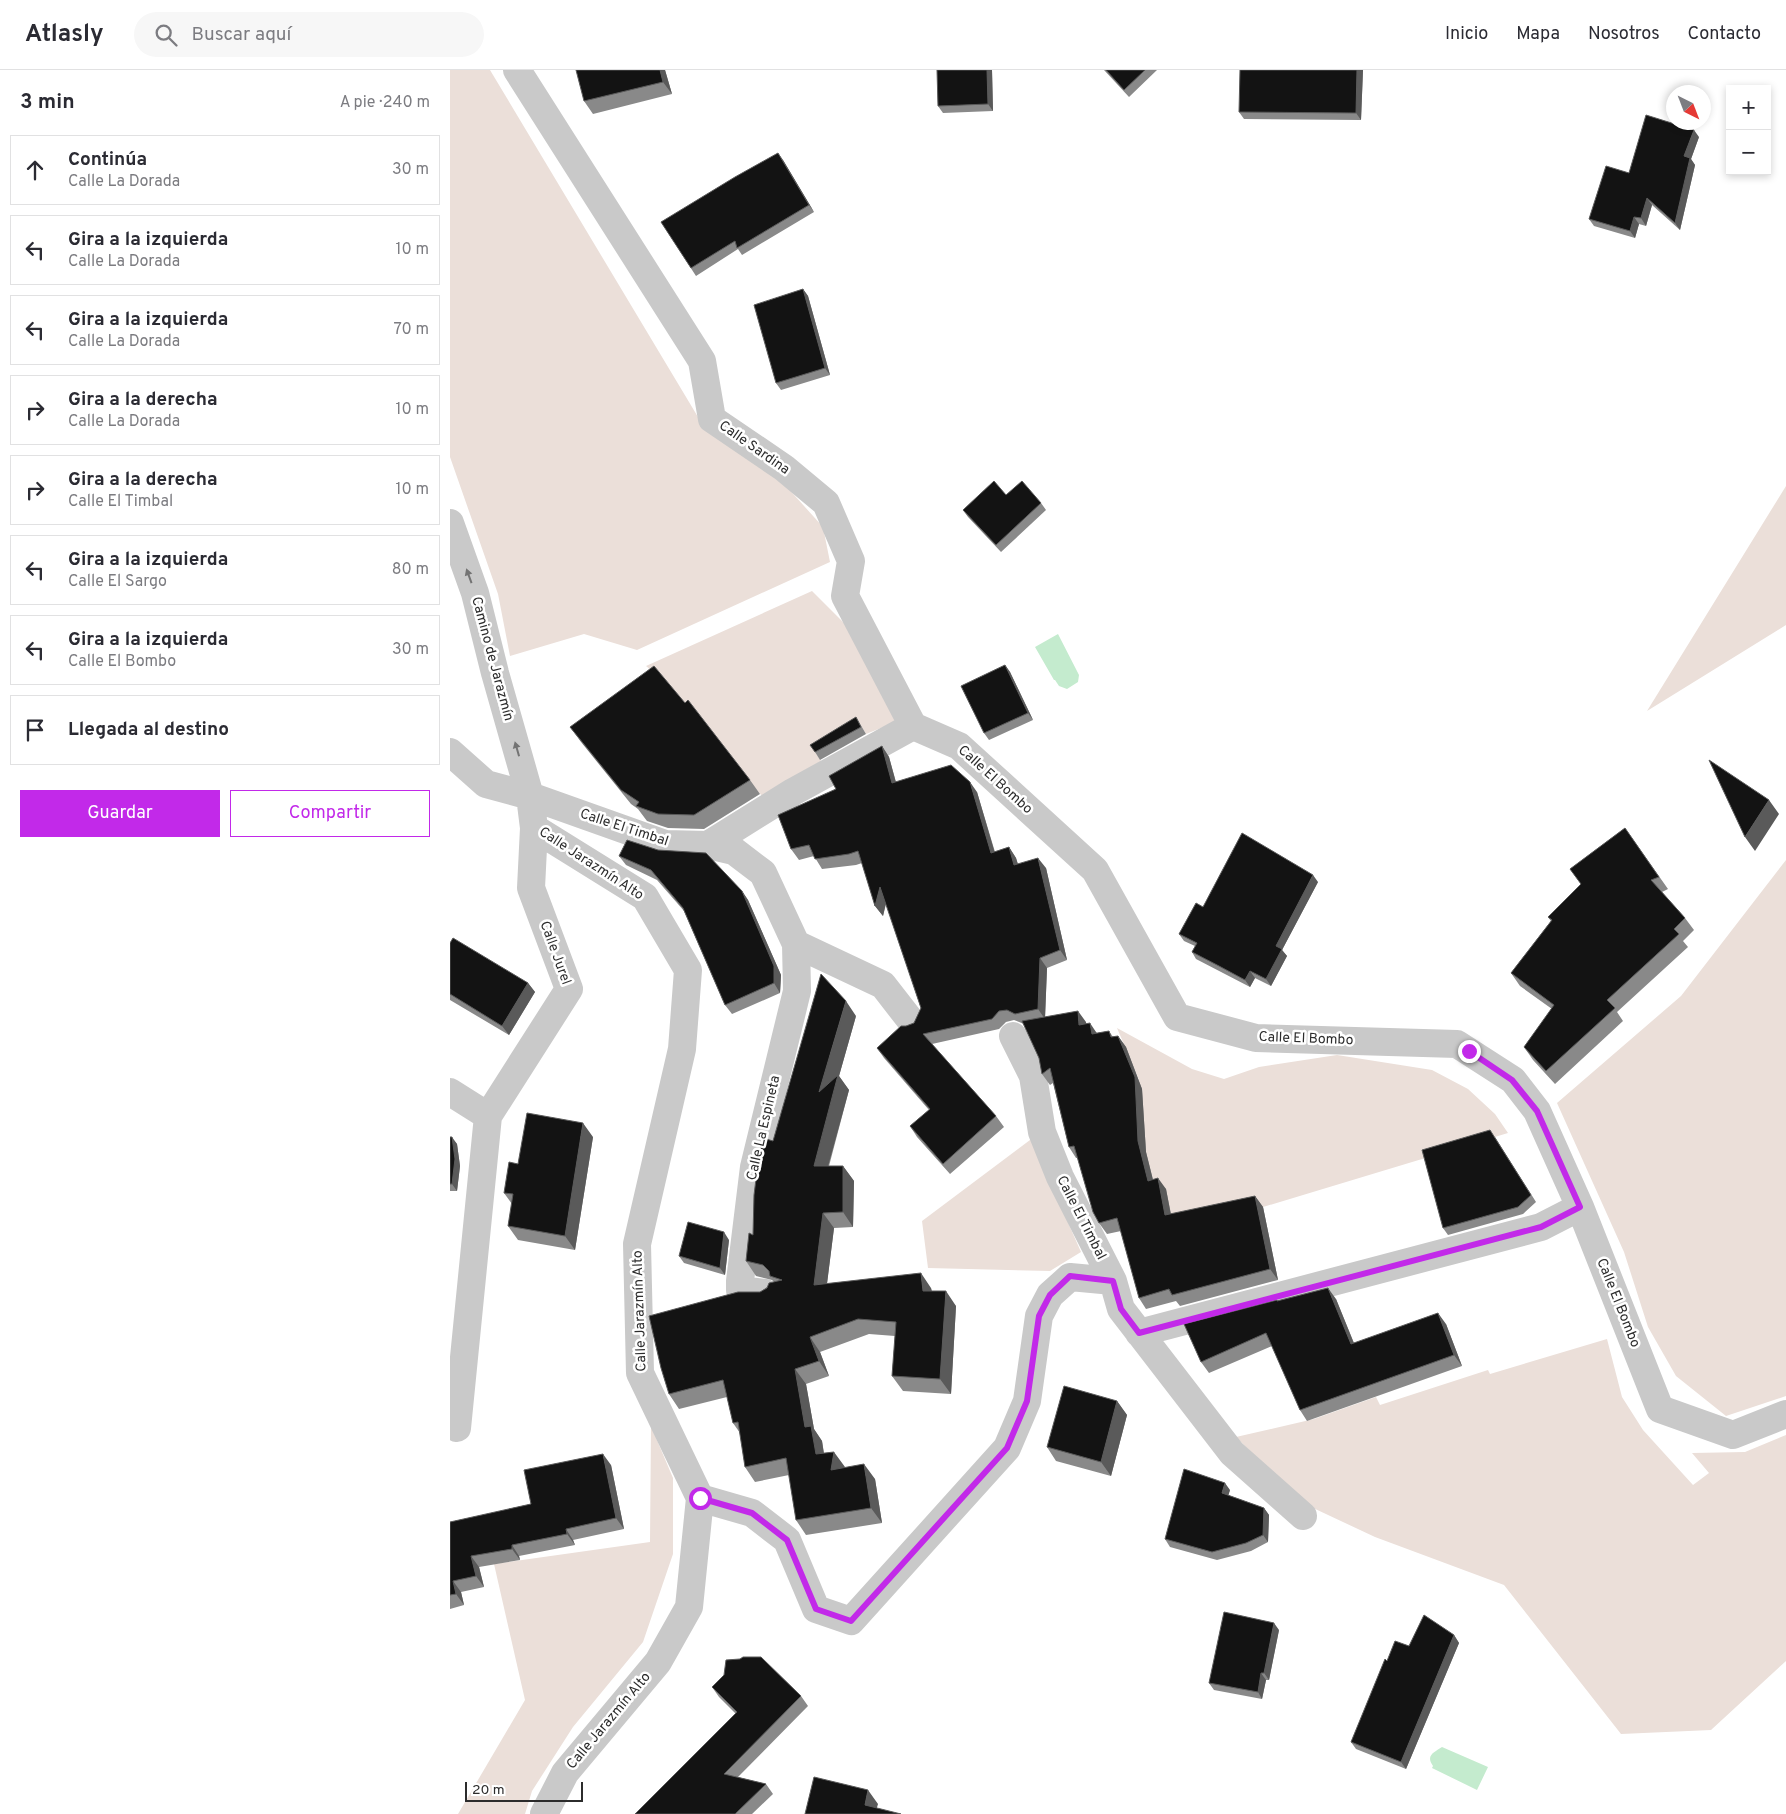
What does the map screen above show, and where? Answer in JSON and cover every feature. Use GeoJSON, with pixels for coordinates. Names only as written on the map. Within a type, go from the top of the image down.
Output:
{"type":"FeatureCollection","features":[{"type":"Feature","properties":{"kind":"street","name":"Calle Sardina"},"geometry":{"type":"LineString","coordinates":[[517,70],[702,361],[712,419],[784,468],[826,503],[851,562],[845,596],[913,726]]}},
{"type":"Feature","properties":{"kind":"street","name":"Camino de Jarazmín"},"geometry":{"type":"LineString","coordinates":[[450,523],[475,594],[530,796]]}},
{"type":"Feature","properties":{"kind":"street"},"geometry":{"type":"LineString","coordinates":[[708,845],[793,792],[913,726]]}},
{"type":"Feature","properties":{"kind":"street","name":"Calle El Bombo"},"geometry":{"type":"LineString","coordinates":[[913,726],[959,746],[1095,870],[1177,1018],[1256,1038],[1457,1044],[1512,1080],[1537,1111],[1580,1207],[1660,1409],[1733,1435],[1786,1414]]}},
{"type":"Feature","properties":{"kind":"street","name":"Calle El Timbal"},"geometry":{"type":"LineString","coordinates":[[450,752],[486,784],[530,796],[665,844],[708,845],[734,850],[763,873],[796,944]]}},
{"type":"Feature","properties":{"kind":"street","name":"Calle Jarazmín Alto"},"geometry":{"type":"LineString","coordinates":[[530,796],[534,828],[645,897],[688,970],[682,1049],[638,1244],[640,1373],[700,1498],[689,1607],[658,1662],[565,1773],[544,1814]]}},
{"type":"Feature","properties":{"kind":"street","name":"Calle Jurel"},"geometry":{"type":"LineString","coordinates":[[458,1428],[488,1116],[569,989],[531,888],[534,828]]}},
{"type":"Feature","properties":{"kind":"street"},"geometry":{"type":"LineString","coordinates":[[796,944],[883,985],[911,1021]]}},
{"type":"Feature","properties":{"kind":"street","name":"Calle La Espineta"},"geometry":{"type":"LineString","coordinates":[[765,1292],[740,1290],[740,1281],[754,1167],[797,992],[796,944]]}},
{"type":"Feature","properties":{"kind":"street","name":"Calle El Timbal"},"geometry":{"type":"LineString","coordinates":[[1013,1036],[1033,1076],[1042,1132],[1060,1177],[1113,1281],[1121,1309],[1232,1453],[1303,1516]]}},
{"type":"Feature","properties":{"kind":"street"},"geometry":{"type":"LineString","coordinates":[[450,1092],[488,1116]]}},
{"type":"Feature","properties":{"kind":"street"},"geometry":{"type":"LineString","coordinates":[[1139,1333],[1541,1227],[1580,1207]]}},
{"type":"Feature","properties":{"kind":"street"},"geometry":{"type":"LineString","coordinates":[[700,1498],[752,1513],[787,1540],[816,1609],[851,1621],[1007,1448],[1027,1401],[1039,1316],[1050,1295],[1070,1276],[1113,1281]]}},
{"type":"Feature","properties":{"kind":"shaded area"},"geometry":{"type":"Polygon","coordinates":[[[450,70],[490,70],[698,417],[777,476],[823,527],[830,562],[637,650],[584,634],[510,656],[498,594],[450,457],[450,70]]]}},
{"type":"Feature","properties":{"kind":"shaded area"},"geometry":{"type":"Polygon","coordinates":[[[1786,486],[1786,625],[1647,711],[1786,486]]]}},
{"type":"Feature","properties":{"kind":"shaded area"},"geometry":{"type":"Polygon","coordinates":[[[812,591],[850,629],[901,720],[866,734],[860,724],[815,752],[821,761],[762,796],[664,681],[646,666],[812,591]]]}},
{"type":"Feature","properties":{"kind":"shaded area"},"geometry":{"type":"Polygon","coordinates":[[[1058,634],[1079,675],[1078,682],[1067,689],[1059,686],[1054,680],[1035,647],[1058,634]]]}},
{"type":"Feature","properties":{"kind":"shaded area"},"geometry":{"type":"Polygon","coordinates":[[[1786,860],[1786,1396],[1726,1416],[1676,1376],[1648,1327],[1624,1252],[1557,1103],[1681,996],[1786,860]]]}},
{"type":"Feature","properties":{"kind":"shaded area"},"geometry":{"type":"Polygon","coordinates":[[[1117,1028],[1192,1069],[1224,1079],[1259,1067],[1337,1055],[1432,1070],[1468,1089],[1495,1114],[1508,1133],[1263,1207],[1224,1215],[1171,1218],[1166,1190],[1156,1192],[1146,1154],[1139,1080],[1117,1028]]]}},
{"type":"Feature","properties":{"kind":"shaded area"},"geometry":{"type":"Polygon","coordinates":[[[1034,1137],[1047,1175],[1081,1252],[1050,1271],[928,1268],[922,1221],[1034,1137]]]}},
{"type":"Feature","properties":{"kind":"shaded area"},"geometry":{"type":"Polygon","coordinates":[[[1607,1339],[1622,1397],[1643,1430],[1693,1485],[1709,1473],[1692,1453],[1745,1452],[1786,1435],[1786,1661],[1711,1730],[1621,1734],[1504,1585],[1375,1537],[1311,1507],[1293,1495],[1236,1437],[1314,1419],[1376,1397],[1380,1405],[1488,1370],[1490,1374],[1607,1339]]]}},
{"type":"Feature","properties":{"kind":"shaded area"},"geometry":{"type":"Polygon","coordinates":[[[651,1426],[673,1478],[673,1554],[643,1642],[573,1727],[532,1791],[525,1814],[458,1814],[525,1700],[494,1564],[650,1542],[651,1426]]]}},
{"type":"Feature","properties":{"kind":"shaded area"},"geometry":{"type":"Polygon","coordinates":[[[1442,1747],[1488,1767],[1477,1790],[1432,1768],[1430,1756],[1442,1747]]]}},
{"type":"Feature","properties":{"kind":"building"},"geometry":{"type":"Polygon","coordinates":[[[576,70],[660,70],[663,82],[584,101],[576,70]]]}},
{"type":"Feature","properties":{"kind":"building"},"geometry":{"type":"Polygon","coordinates":[[[937,70],[987,70],[988,104],[938,106],[937,70]]]}},
{"type":"Feature","properties":{"kind":"building"},"geometry":{"type":"Polygon","coordinates":[[[1106,70],[1145,70],[1124,90],[1106,70]]]}},
{"type":"Feature","properties":{"kind":"building"},"geometry":{"type":"Polygon","coordinates":[[[1240,70],[1357,70],[1356,113],[1239,112],[1240,70]]]}},
{"type":"Feature","properties":{"kind":"building"},"geometry":{"type":"Polygon","coordinates":[[[1646,115],[1666,121],[1666,130],[1694,130],[1684,156],[1690,158],[1675,223],[1647,198],[1641,218],[1634,217],[1630,231],[1589,219],[1606,166],[1629,173],[1646,115]]]}},
{"type":"Feature","properties":{"kind":"building"},"geometry":{"type":"Polygon","coordinates":[[[778,153],[809,205],[737,248],[735,241],[691,268],[661,222],[778,153]]]}},
{"type":"Feature","properties":{"kind":"building"},"geometry":{"type":"Polygon","coordinates":[[[803,289],[825,368],[776,383],[754,305],[803,289]]]}},
{"type":"Feature","properties":{"kind":"building"},"geometry":{"type":"Polygon","coordinates":[[[994,481],[1006,495],[1022,481],[1041,503],[996,545],[963,510],[994,481]]]}},
{"type":"Feature","properties":{"kind":"building"},"geometry":{"type":"Polygon","coordinates":[[[1005,665],[1028,713],[984,733],[961,686],[1005,665]]]}},
{"type":"Feature","properties":{"kind":"building"},"geometry":{"type":"Polygon","coordinates":[[[654,666],[685,703],[688,700],[750,780],[694,815],[658,814],[636,806],[639,802],[621,790],[570,727],[654,666]]]}},
{"type":"Feature","properties":{"kind":"building"},"geometry":{"type":"Polygon","coordinates":[[[856,717],[861,727],[815,752],[810,745],[856,717]]]}},
{"type":"Feature","properties":{"kind":"building"},"geometry":{"type":"Polygon","coordinates":[[[882,746],[892,783],[951,765],[970,782],[991,853],[1009,847],[1014,865],[1038,858],[1060,950],[1040,958],[1038,1009],[1015,1014],[1007,1010],[999,1011],[992,1019],[923,1034],[996,1116],[943,1164],[910,1126],[930,1109],[877,1048],[901,1026],[914,1023],[921,1008],[880,887],[875,906],[858,851],[815,859],[809,845],[791,849],[778,815],[836,789],[829,776],[882,746]]]}},
{"type":"Feature","properties":{"kind":"building"},"geometry":{"type":"Polygon","coordinates":[[[1709,760],[1769,800],[1745,837],[1709,760]]]}},
{"type":"Feature","properties":{"kind":"building"},"geometry":{"type":"Polygon","coordinates":[[[1625,828],[1659,877],[1651,880],[1685,918],[1674,929],[1679,934],[1607,1000],[1615,1008],[1546,1071],[1524,1047],[1554,1005],[1511,973],[1552,920],[1548,917],[1581,884],[1570,869],[1625,828]]]}},
{"type":"Feature","properties":{"kind":"building"},"geometry":{"type":"Polygon","coordinates":[[[1242,833],[1313,875],[1276,946],[1282,949],[1266,979],[1250,971],[1245,980],[1192,952],[1197,943],[1179,934],[1196,903],[1203,907],[1242,833]]]}},
{"type":"Feature","properties":{"kind":"building"},"geometry":{"type":"Polygon","coordinates":[[[627,840],[658,850],[706,853],[742,891],[774,966],[774,983],[725,1005],[683,908],[651,870],[619,856],[627,840]]]}},
{"type":"Feature","properties":{"kind":"building"},"geometry":{"type":"Polygon","coordinates":[[[453,938],[528,983],[502,1026],[450,994],[450,943],[453,938]]]}},
{"type":"Feature","properties":{"kind":"building"},"geometry":{"type":"Polygon","coordinates":[[[821,974],[846,1001],[819,1092],[838,1075],[814,1166],[843,1166],[843,1212],[823,1213],[814,1285],[921,1273],[923,1291],[946,1291],[940,1379],[892,1376],[896,1322],[858,1319],[810,1337],[819,1361],[795,1369],[805,1427],[811,1426],[816,1454],[834,1452],[831,1470],[864,1464],[871,1508],[796,1520],[786,1458],[745,1467],[738,1422],[733,1423],[723,1380],[669,1394],[649,1316],[738,1292],[760,1292],[767,1288],[769,1283],[782,1280],[770,1276],[769,1271],[763,1265],[746,1261],[749,1233],[753,1235],[754,1195],[763,1138],[773,1141],[821,974]]]}},
{"type":"Feature","properties":{"kind":"building"},"geometry":{"type":"Polygon","coordinates":[[[1078,1011],[1079,1025],[1090,1023],[1092,1034],[1109,1031],[1111,1037],[1118,1036],[1135,1077],[1138,1141],[1148,1181],[1158,1178],[1165,1215],[1255,1196],[1270,1269],[1172,1295],[1169,1289],[1139,1298],[1117,1218],[1099,1223],[1093,1212],[1074,1146],[1069,1147],[1050,1068],[1042,1074],[1039,1058],[1022,1021],[1078,1011]]]}},
{"type":"Feature","properties":{"kind":"building"},"geometry":{"type":"Polygon","coordinates":[[[527,1113],[583,1123],[565,1236],[508,1226],[513,1194],[504,1193],[509,1162],[518,1164],[527,1113]]]}},
{"type":"Feature","properties":{"kind":"building"},"geometry":{"type":"Polygon","coordinates":[[[1490,1130],[1531,1195],[1518,1207],[1443,1228],[1422,1150],[1490,1130]]]}},
{"type":"Feature","properties":{"kind":"building"},"geometry":{"type":"Polygon","coordinates":[[[450,1137],[452,1137],[455,1159],[452,1184],[450,1184],[450,1137]]]}},
{"type":"Feature","properties":{"kind":"building"},"geometry":{"type":"Polygon","coordinates":[[[688,1222],[724,1232],[720,1268],[679,1256],[688,1222]]]}},
{"type":"Feature","properties":{"kind":"building"},"geometry":{"type":"Polygon","coordinates":[[[1328,1288],[1351,1344],[1438,1313],[1454,1355],[1300,1410],[1266,1333],[1201,1362],[1184,1324],[1277,1300],[1328,1288]]]}},
{"type":"Feature","properties":{"kind":"building"},"geometry":{"type":"Polygon","coordinates":[[[1064,1386],[1117,1401],[1101,1462],[1047,1447],[1064,1386]]]}},
{"type":"Feature","properties":{"kind":"building"},"geometry":{"type":"Polygon","coordinates":[[[603,1454],[616,1518],[566,1529],[567,1534],[512,1545],[512,1549],[471,1556],[476,1576],[453,1581],[456,1594],[450,1595],[450,1522],[531,1504],[524,1470],[603,1454]]]}},
{"type":"Feature","properties":{"kind":"building"},"geometry":{"type":"Polygon","coordinates":[[[1184,1469],[1225,1483],[1222,1493],[1264,1508],[1263,1535],[1246,1543],[1212,1552],[1165,1539],[1184,1469]]]}},
{"type":"Feature","properties":{"kind":"building"},"geometry":{"type":"Polygon","coordinates":[[[1224,1612],[1274,1623],[1264,1673],[1261,1673],[1258,1692],[1209,1683],[1224,1612]]]}},
{"type":"Feature","properties":{"kind":"building"},"geometry":{"type":"Polygon","coordinates":[[[1424,1615],[1454,1635],[1401,1762],[1351,1742],[1385,1659],[1387,1661],[1395,1641],[1409,1646],[1424,1615]]]}},
{"type":"Feature","properties":{"kind":"building"},"geometry":{"type":"Polygon","coordinates":[[[743,1657],[761,1657],[801,1696],[724,1774],[766,1784],[735,1814],[635,1814],[737,1712],[712,1687],[724,1675],[726,1660],[743,1657]]]}},
{"type":"Feature","properties":{"kind":"building"},"geometry":{"type":"Polygon","coordinates":[[[814,1777],[868,1790],[865,1805],[901,1814],[805,1814],[814,1777]]]}},
{"type":"Feature","properties":{"kind":"route"},"geometry":{"type":"LineString","coordinates":[[700,1498],[752,1513],[787,1540],[816,1609],[851,1621],[1007,1448],[1027,1401],[1039,1316],[1050,1295],[1070,1276],[1113,1281],[1121,1309],[1139,1333],[1541,1227],[1580,1207],[1537,1111],[1512,1080],[1469,1051]]}}]}
